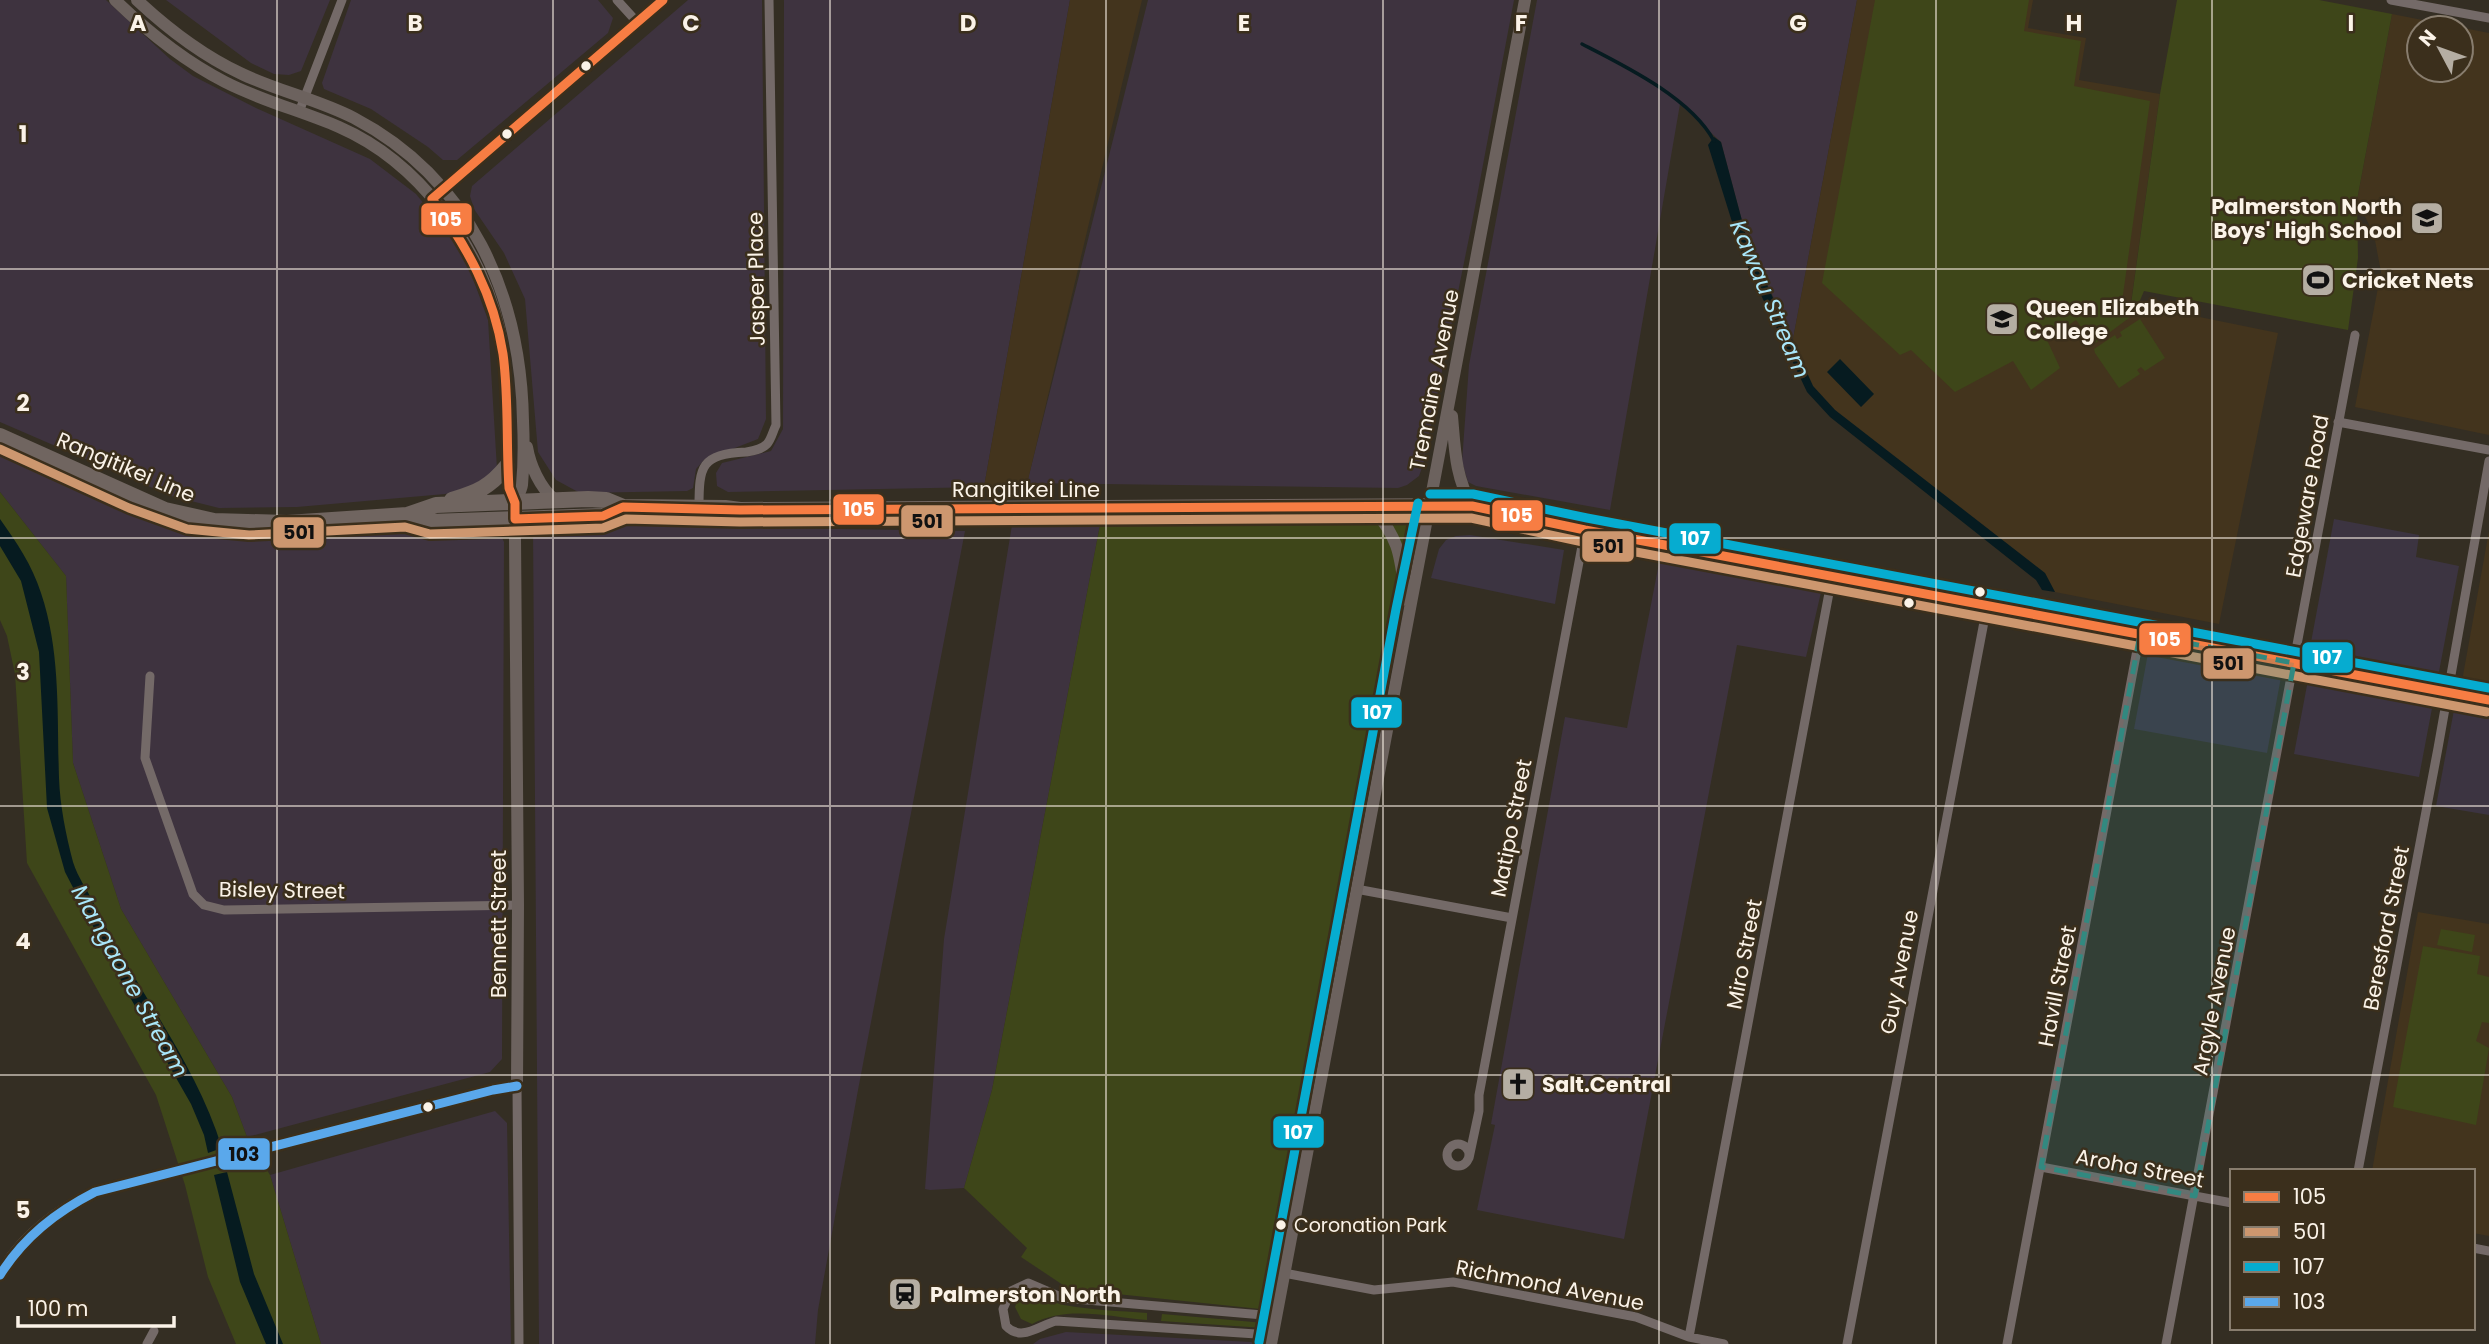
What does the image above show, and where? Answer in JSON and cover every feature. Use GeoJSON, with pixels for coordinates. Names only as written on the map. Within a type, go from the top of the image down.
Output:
{"type":"FeatureCollection","features":[{"type":"Feature","properties":{"kind":"highway","name":"Rangitikei Line"},"geometry":{"type":"LineString","coordinates":[[0,436],[134,497],[190,517],[249,523],[407,514],[436,505],[603,516],[623,507]]}},
{"type":"Feature","properties":{"kind":"highway"},"geometry":{"type":"LineString","coordinates":[[436,505],[485,488],[496,480],[507,466]]}},
{"type":"Feature","properties":{"kind":"highway","name":"Rangitikei Line"},"geometry":{"type":"LineString","coordinates":[[407,514],[430,522],[515,511],[555,500],[606,500],[623,507],[740,510],[1472,506],[1585,530],[2489,700]]}},
{"type":"Feature","properties":{"kind":"main road"},"geometry":{"type":"LineString","coordinates":[[115,0],[152,34],[193,64],[243,91],[342,128],[371,145],[400,166],[432,199],[464,243],[489,297],[499,329],[505,380],[507,466],[515,511]]}},
{"type":"Feature","properties":{"kind":"main road"},"geometry":{"type":"LineString","coordinates":[[137,0],[163,24],[201,51],[240,73],[354,118],[381,134],[417,162],[443,189],[474,230],[501,285],[512,322],[521,380],[522,485],[515,511]]}},
{"type":"Feature","properties":{"kind":"main road"},"geometry":{"type":"LineString","coordinates":[[432,199],[663,0]]}},
{"type":"Feature","properties":{"kind":"main road","name":"Tremaine Avenue"},"geometry":{"type":"LineString","coordinates":[[1271,1340],[1525,0]]}},
{"type":"Feature","properties":{"kind":"main road"},"geometry":{"type":"LineString","coordinates":[[505,380],[521,380]]}},
{"type":"Feature","properties":{"kind":"main road"},"geometry":{"type":"LineString","coordinates":[[1450,398],[1456,468],[1472,506]]}},
{"type":"Feature","properties":{"kind":"main road"},"geometry":{"type":"LineString","coordinates":[[523,422],[528,452],[538,479],[555,500]]}},
{"type":"Feature","properties":{"kind":"main road"},"geometry":{"type":"LineString","coordinates":[[1372,507],[1389,526],[1396,541],[1408,611]]}},
{"type":"Feature","properties":{"kind":"main road","name":"Bennett Street"},"geometry":{"type":"LineString","coordinates":[[515,511],[517,1086]]}},
{"type":"Feature","properties":{"kind":"main road"},"geometry":{"type":"LineString","coordinates":[[0,1275],[4,1259],[37,1229],[57,1213],[96,1192],[517,1086]]}},
{"type":"Feature","properties":{"kind":"street"},"geometry":{"type":"LineString","coordinates":[[299,111],[342,0]]}},
{"type":"Feature","properties":{"kind":"street"},"geometry":{"type":"LineString","coordinates":[[617,0],[637,22]]}},
{"type":"Feature","properties":{"kind":"street","name":"Jasper Place"},"geometry":{"type":"LineString","coordinates":[[699,507],[700,477],[705,464],[718,455],[760,449],[768,444],[776,425],[769,0]]}},
{"type":"Feature","properties":{"kind":"street"},"geometry":{"type":"LineString","coordinates":[[2390,0],[2489,18]]}},
{"type":"Feature","properties":{"kind":"street","name":"Edgeware Road"},"geometry":{"type":"LineString","coordinates":[[2294,663],[2355,335]]}},
{"type":"Feature","properties":{"kind":"street"},"geometry":{"type":"LineString","coordinates":[[2338,422],[2489,450]]}},
{"type":"Feature","properties":{"kind":"street","name":"Beresford Street"},"geometry":{"type":"LineString","coordinates":[[2358,1169],[2489,461]]}},
{"type":"Feature","properties":{"kind":"street","name":"Matipo Street"},"geometry":{"type":"LineString","coordinates":[[1469,1158],[1585,530]]}},
{"type":"Feature","properties":{"kind":"street","name":"Miro Street"},"geometry":{"type":"LineString","coordinates":[[1689,1338],[1832,577]]}},
{"type":"Feature","properties":{"kind":"street","name":"Guy Avenue"},"geometry":{"type":"LineString","coordinates":[[1847,1344],[1987,606]]}},
{"type":"Feature","properties":{"kind":"street","name":"Havill Street"},"geometry":{"type":"LineString","coordinates":[[2007,1344],[2140,634]]}},
{"type":"Feature","properties":{"kind":"street","name":"Argyle Avenue"},"geometry":{"type":"LineString","coordinates":[[2166,1344],[2294,663]]}},
{"type":"Feature","properties":{"kind":"street","name":"Bisley Street"},"geometry":{"type":"LineString","coordinates":[[150,676],[145,758],[193,894],[204,905],[224,910],[518,905]]}},
{"type":"Feature","properties":{"kind":"street"},"geometry":{"type":"LineString","coordinates":[[1356,889],[1512,918]]}},
{"type":"Feature","properties":{"kind":"street","name":"Bennett Street"},"geometry":{"type":"LineString","coordinates":[[517,1086],[519,1344]]}},
{"type":"Feature","properties":{"kind":"street"},"geometry":{"type":"LineString","coordinates":[[1463,1145],[1471,1140],[1475,1133]]}},
{"type":"Feature","properties":{"kind":"street"},"geometry":{"type":"LineString","coordinates":[[1463,1145],[1468,1150],[1469,1158],[1461,1166],[1454,1166],[1448,1161],[1446,1154],[1449,1147],[1463,1145]]}},
{"type":"Feature","properties":{"kind":"street","name":"Aroha Street"},"geometry":{"type":"LineString","coordinates":[[2041,1167],[2230,1203]]}},
{"type":"Feature","properties":{"kind":"street","name":"Richmond Avenue"},"geometry":{"type":"LineString","coordinates":[[1284,1273],[1374,1290],[1452,1282],[1636,1317],[1689,1338],[1724,1344]]}},
{"type":"Feature","properties":{"kind":"street"},"geometry":{"type":"LineString","coordinates":[[1271,1340],[1056,1321],[1024,1334],[1017,1334],[1006,1326],[1003,1309],[1011,1291],[1028,1283],[1063,1298],[1276,1316]]}},
{"type":"Feature","properties":{"kind":"street"},"geometry":{"type":"LineString","coordinates":[[147,1344],[153,1331]]}},
{"type":"Feature","properties":{"kind":"highlighted area"},"geometry":{"type":"Polygon","coordinates":[[[2140,634],[2294,663],[2195,1196],[2041,1167],[2140,634]]]}},
{"type":"Feature","properties":{"kind":"shaded area"},"geometry":{"type":"Polygon","coordinates":[[[0,0],[106,0],[170,59],[193,76],[256,108],[370,159],[416,194],[455,242],[471,273],[488,320],[497,469],[475,489],[445,494],[297,507],[219,508],[171,496],[0,422],[0,0]]]}},
{"type":"Feature","properties":{"kind":"shaded area"},"geometry":{"type":"Polygon","coordinates":[[[166,0],[330,0],[301,71],[289,75],[274,74],[251,63],[166,0]]]}},
{"type":"Feature","properties":{"kind":"shaded area"},"geometry":{"type":"Polygon","coordinates":[[[351,0],[598,0],[613,18],[608,33],[457,160],[443,160],[371,109],[324,89],[322,83],[351,0]]]}},
{"type":"Feature","properties":{"kind":"shaded area"},"geometry":{"type":"Polygon","coordinates":[[[688,0],[762,0],[766,419],[758,439],[704,460],[696,469],[693,488],[687,491],[580,493],[556,480],[538,452],[525,299],[504,253],[474,209],[470,196],[472,186],[688,0]]]}},
{"type":"Feature","properties":{"kind":"shaded area"},"geometry":{"type":"Polygon","coordinates":[[[784,0],[1070,0],[984,487],[728,492],[717,486],[716,473],[722,463],[771,451],[783,429],[784,0]]]}},
{"type":"Feature","properties":{"kind":"shaded area"},"geometry":{"type":"Polygon","coordinates":[[[1070,0],[1142,0],[1027,484],[984,487],[1070,0]]]}},
{"type":"Feature","properties":{"kind":"shaded area"},"geometry":{"type":"Polygon","coordinates":[[[1148,0],[1514,0],[1423,465],[1419,476],[1407,485],[1398,488],[1027,483],[1148,0]]]}},
{"type":"Feature","properties":{"kind":"shaded area"},"geometry":{"type":"Polygon","coordinates":[[[1537,0],[1857,0],[1793,339],[1748,243],[1721,142],[1680,104],[1610,510],[1476,486],[1468,482],[1462,462],[1469,365],[1537,0]]]}},
{"type":"Feature","properties":{"kind":"shaded area","name":"Queen Elizabeth College"},"geometry":{"type":"Polygon","coordinates":[[[1857,0],[2033,0],[2028,28],[2086,38],[2079,80],[2160,94],[2131,303],[2278,333],[2219,624],[2055,592],[2045,573],[1835,410],[1813,386],[1793,339],[1857,0]]]}},
{"type":"Feature","properties":{"kind":"shaded area","name":"Palmerston North Boys' High School"},"geometry":{"type":"Polygon","coordinates":[[[2392,14],[2405,17],[2405,84],[2475,84],[2475,30],[2489,33],[2489,435],[2355,407],[2381,272],[2374,235],[2357,200],[2392,14]]]}},
{"type":"Feature","properties":{"kind":"shaded area"},"geometry":{"type":"Polygon","coordinates":[[[0,451],[169,524],[230,537],[271,539],[497,527],[504,542],[502,1059],[490,1072],[247,1137],[232,1097],[121,909],[73,763],[66,576],[0,492],[0,451]]]}},
{"type":"Feature","properties":{"kind":"shaded area"},"geometry":{"type":"Polygon","coordinates":[[[2334,519],[2419,535],[2416,557],[2459,566],[2438,677],[2309,653],[2334,519]]]}},
{"type":"Feature","properties":{"kind":"shaded area"},"geometry":{"type":"Polygon","coordinates":[[[539,524],[965,531],[858,1090],[818,1310],[815,1344],[539,1344],[533,527],[539,524]]]}},
{"type":"Feature","properties":{"kind":"shaded area"},"geometry":{"type":"Polygon","coordinates":[[[1012,525],[1100,525],[992,1090],[964,1188],[930,1190],[925,1189],[944,939],[1012,525]]]}},
{"type":"Feature","properties":{"kind":"shaded area"},"geometry":{"type":"Polygon","coordinates":[[[2489,531],[2489,687],[2462,681],[2489,531]]]}},
{"type":"Feature","properties":{"kind":"shaded area"},"geometry":{"type":"Polygon","coordinates":[[[1470,535],[1564,550],[1555,604],[1431,578],[1439,549],[1446,540],[1470,535]]]}},
{"type":"Feature","properties":{"kind":"shaded area"},"geometry":{"type":"Polygon","coordinates":[[[1660,558],[1822,588],[1806,657],[1737,645],[1624,1239],[1477,1210],[1495,1125],[1491,1124],[1565,717],[1627,728],[1660,558]]]}},
{"type":"Feature","properties":{"kind":"shaded area"},"geometry":{"type":"Polygon","coordinates":[[[2148,653],[2281,677],[2267,753],[2134,729],[2148,653]]]}},
{"type":"Feature","properties":{"kind":"shaded area"},"geometry":{"type":"Polygon","coordinates":[[[2308,680],[2433,703],[2419,777],[2294,754],[2308,680]]]}},
{"type":"Feature","properties":{"kind":"shaded area"},"geometry":{"type":"Polygon","coordinates":[[[2454,710],[2489,716],[2489,815],[2436,806],[2454,710]]]}},
{"type":"Feature","properties":{"kind":"shaded area"},"geometry":{"type":"Polygon","coordinates":[[[2418,912],[2489,924],[2489,1236],[2475,1233],[2475,1169],[2372,1169],[2418,912]]]}},
{"type":"Feature","properties":{"kind":"shaded area"},"geometry":{"type":"Polygon","coordinates":[[[495,1111],[507,1123],[511,1344],[321,1344],[270,1175],[495,1111]]]}},
{"type":"Feature","properties":{"kind":"shaded area"},"geometry":{"type":"Polygon","coordinates":[[[1066,1332],[1254,1344],[1033,1344],[1040,1339],[1066,1332]]]}},
{"type":"Feature","properties":{"kind":"green space"},"geometry":{"type":"Polygon","coordinates":[[[1875,0],[2029,0],[2024,31],[2081,41],[2074,86],[2150,101],[2122,302],[2133,315],[2094,344],[2076,320],[2047,340],[2060,368],[2031,390],[2013,361],[1955,392],[1911,350],[1900,355],[1822,283],[1875,0]]]}},
{"type":"Feature","properties":{"kind":"green space"},"geometry":{"type":"Polygon","coordinates":[[[2177,0],[2319,0],[2392,14],[2357,200],[2358,258],[2348,330],[2144,291],[2138,305],[2131,304],[2160,94],[2177,0]]]}},
{"type":"Feature","properties":{"kind":"green space"},"geometry":{"type":"Polygon","coordinates":[[[2140,319],[2165,358],[2145,371],[2141,367],[2137,370],[2140,374],[2119,388],[2094,349],[2115,335],[2117,339],[2122,336],[2120,332],[2140,319]]]}},
{"type":"Feature","properties":{"kind":"green space"},"geometry":{"type":"Polygon","coordinates":[[[0,492],[66,576],[73,763],[121,909],[232,1097],[247,1137],[270,1175],[321,1344],[236,1344],[208,1277],[185,1185],[156,1095],[27,863],[15,674],[7,636],[0,620],[0,492]]]}},
{"type":"Feature","properties":{"kind":"green space","name":"Coronation Park"},"geometry":{"type":"Polygon","coordinates":[[[1417,518],[1270,1310],[1069,1289],[1021,1257],[1027,1248],[964,1188],[992,1090],[1100,525],[1417,518]]]}},
{"type":"Feature","properties":{"kind":"green space"},"geometry":{"type":"Polygon","coordinates":[[[2441,929],[2475,935],[2472,952],[2437,945],[2441,929]]]}},
{"type":"Feature","properties":{"kind":"green space"},"geometry":{"type":"Polygon","coordinates":[[[2423,946],[2480,956],[2477,974],[2489,977],[2489,1023],[2482,1022],[2476,1041],[2489,1048],[2476,1125],[2393,1107],[2423,946]]]}},
{"type":"Feature","properties":{"kind":"green space"},"geometry":{"type":"Polygon","coordinates":[[[1029,1292],[1064,1305],[1147,1313],[1147,1320],[1074,1314],[1045,1318],[1032,1324],[1021,1319],[1015,1307],[1019,1296],[1029,1292]]]}},
{"type":"Feature","properties":{"kind":"green space"},"geometry":{"type":"Polygon","coordinates":[[[1162,1314],[1265,1323],[1264,1328],[1161,1321],[1162,1314]]]}},
{"type":"Feature","properties":{"kind":"water"},"geometry":{"type":"Polygon","coordinates":[[[1714,137],[1721,142],[1748,243],[1813,386],[1835,410],[2045,573],[2055,592],[2042,590],[2036,580],[1830,417],[1807,392],[1743,257],[1708,145],[1714,137]]]}},
{"type":"Feature","properties":{"kind":"water"},"geometry":{"type":"Polygon","coordinates":[[[1840,359],[1874,394],[1861,407],[1827,372],[1840,359]]]}},
{"type":"Feature","properties":{"kind":"water","name":"Mangaone Stream"},"geometry":{"type":"Polygon","coordinates":[[[0,519],[33,573],[52,638],[57,685],[59,778],[73,862],[110,935],[196,1084],[222,1148],[208,1153],[204,1135],[191,1104],[127,992],[65,872],[47,808],[39,652],[21,581],[0,546],[0,519]]]}},
{"type":"Feature","properties":{"kind":"water"},"geometry":{"type":"Polygon","coordinates":[[[227,1172],[254,1274],[283,1344],[266,1344],[240,1282],[214,1175],[227,1172]]]}},
{"type":"Feature","properties":{"kind":"waterway","name":"Kawau Stream"},"geometry":{"type":"LineString","coordinates":[[1582,44],[1637,73],[1673,97],[1690,111],[1714,141]]}},
{"type":"Feature","properties":{"kind":"transit line","name":"105"},"geometry":{"type":"LineString","coordinates":[[663,0],[432,199],[457,235],[477,272],[499,332],[506,387],[509,488],[515,503],[515,519],[603,516],[623,507],[740,510],[1472,506],[1585,530],[2489,700]]}},
{"type":"Feature","properties":{"kind":"transit line","name":"501"},"geometry":{"type":"LineString","coordinates":[[0,449],[129,508],[187,529],[249,535],[405,527],[430,534],[603,528],[626,519],[740,522],[1471,518],[1583,542],[2487,712]]}},
{"type":"Feature","properties":{"kind":"transit line","name":"107"},"geometry":{"type":"LineString","coordinates":[[1430,494],[1473,494],[1587,518],[2489,688]]}},
{"type":"Feature","properties":{"kind":"transit line","name":"107"},"geometry":{"type":"LineString","coordinates":[[1259,1342],[1418,503]]}},
{"type":"Feature","properties":{"kind":"transit line","name":"103"},"geometry":{"type":"LineString","coordinates":[[0,1275],[30,1237],[67,1208],[95,1192],[517,1086]]}},
{"type":"Feature","properties":{"kind":"place","name":"Palmerston North Boys' High School"},"geometry":{"type":"Point","coordinates":[2427,218]}},
{"type":"Feature","properties":{"kind":"place","name":"Cricket Nets"},"geometry":{"type":"Point","coordinates":[2318,280]}},
{"type":"Feature","properties":{"kind":"place","name":"Queen Elizabeth College"},"geometry":{"type":"Point","coordinates":[2002,319]}},
{"type":"Feature","properties":{"kind":"place","name":"Salt.Central"},"geometry":{"type":"Point","coordinates":[1518,1084]}},
{"type":"Feature","properties":{"kind":"place","name":"Coronation Park"},"geometry":{"type":"Point","coordinates":[1281,1225]}},
{"type":"Feature","properties":{"kind":"place","name":"Palmerston North"},"geometry":{"type":"Point","coordinates":[905,1294]}}]}
